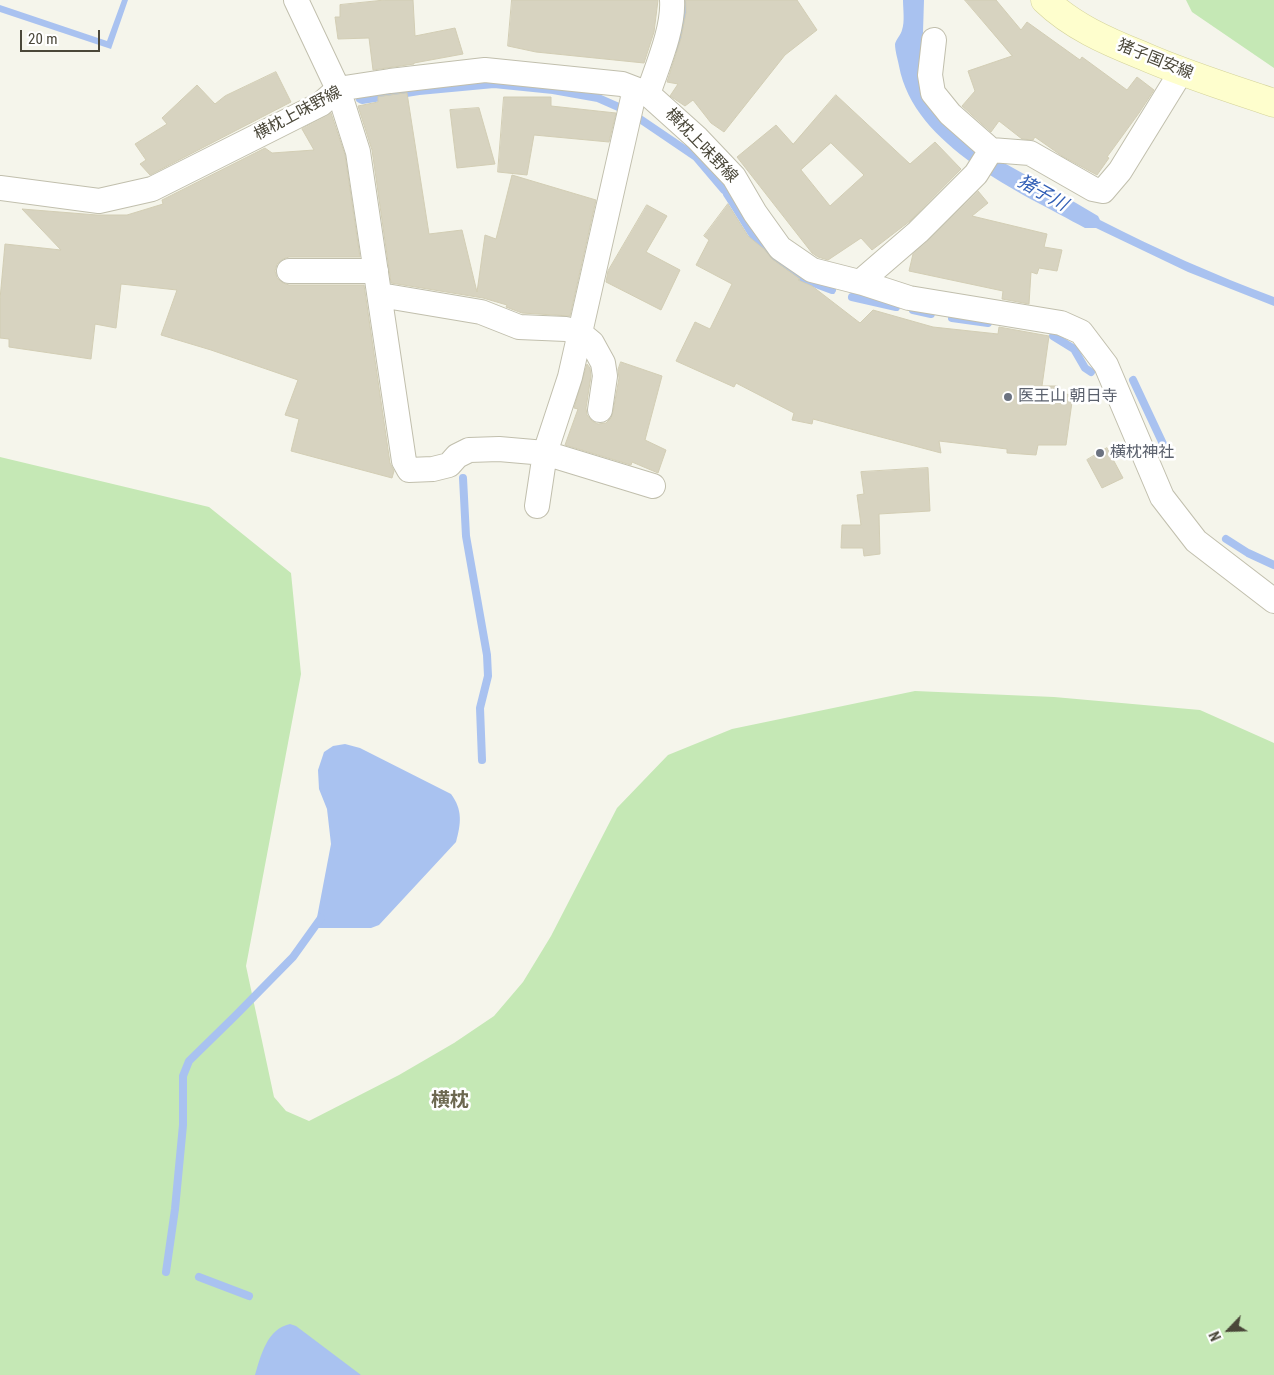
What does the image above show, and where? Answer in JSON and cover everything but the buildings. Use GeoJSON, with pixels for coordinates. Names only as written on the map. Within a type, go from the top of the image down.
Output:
{"type":"FeatureCollection","features":[{"type":"Feature","properties":{"kind":"main road","name":"猪子国安線"},"geometry":{"type":"LineString","coordinates":[[1045,0],[1054,9],[1099,38],[1181,72],[1274,103]]}},
{"type":"Feature","properties":{"kind":"street"},"geometry":{"type":"LineString","coordinates":[[296,0],[338,89],[358,152],[404,461],[409,470],[433,468],[449,464],[469,450],[499,449],[544,453],[653,486]]}},
{"type":"Feature","properties":{"kind":"street"},"geometry":{"type":"LineString","coordinates":[[536,506],[544,453],[570,376],[641,92],[662,53],[673,9],[672,0]]}},
{"type":"Feature","properties":{"kind":"street"},"geometry":{"type":"LineString","coordinates":[[934,40],[930,75],[933,93],[950,114],[991,150],[1030,152],[1093,189],[1103,191],[1120,171],[1181,72]]}},
{"type":"Feature","properties":{"kind":"street","name":"横枕上味野線"},"geometry":{"type":"LineString","coordinates":[[0,188],[99,201],[152,189],[321,104],[338,89],[485,70],[622,84],[641,92],[696,138],[734,177],[755,213],[780,248],[812,270],[860,282],[909,298],[1061,323],[1080,332],[1106,365],[1162,497],[1175,516],[1196,541],[1274,601]]}},
{"type":"Feature","properties":{"kind":"street"},"geometry":{"type":"LineString","coordinates":[[860,282],[918,232],[971,180],[991,150]]}},
{"type":"Feature","properties":{"kind":"street"},"geometry":{"type":"LineString","coordinates":[[288,270],[376,271]]}},
{"type":"Feature","properties":{"kind":"street"},"geometry":{"type":"LineString","coordinates":[[380,294],[481,312],[519,327],[566,329],[580,333],[592,343],[603,364],[605,376],[600,410]]}},
{"type":"Feature","properties":{"kind":"green space"},"geometry":{"type":"Polygon","coordinates":[[[1186,0],[1274,0],[1274,68],[1192,12],[1186,0]]]}},
{"type":"Feature","properties":{"kind":"green space"},"geometry":{"type":"Polygon","coordinates":[[[0,457],[209,507],[291,573],[301,674],[246,966],[274,1097],[286,1111],[309,1121],[399,1075],[454,1043],[494,1016],[523,982],[551,936],[617,808],[668,755],[732,729],[915,691],[1054,697],[1200,710],[1274,743],[1274,1375],[0,1375],[0,457]]]}},
{"type":"Feature","properties":{"kind":"water"},"geometry":{"type":"Polygon","coordinates":[[[122,0],[128,0],[111,49],[0,12],[0,5],[107,41],[122,0]]]}},
{"type":"Feature","properties":{"kind":"water","name":"猪子川"},"geometry":{"type":"Polygon","coordinates":[[[903,0],[924,0],[922,64],[997,159],[1076,203],[1098,216],[1100,220],[1121,231],[1208,271],[1274,297],[1274,306],[1188,272],[1096,228],[1085,228],[1002,182],[973,164],[947,143],[925,120],[909,95],[899,66],[895,44],[903,27],[903,0]]]}},
{"type":"Feature","properties":{"kind":"water"},"geometry":{"type":"Polygon","coordinates":[[[345,744],[360,748],[451,794],[458,806],[460,817],[459,829],[456,842],[379,925],[371,928],[315,928],[331,844],[327,809],[319,789],[318,770],[324,752],[333,746],[345,744]]]}},
{"type":"Feature","properties":{"kind":"water"},"geometry":{"type":"Polygon","coordinates":[[[290,1324],[296,1326],[361,1375],[255,1375],[270,1337],[282,1327],[290,1324]]]}},
{"type":"Feature","properties":{"kind":"waterway"},"geometry":{"type":"LineString","coordinates":[[678,49],[684,15],[684,0]]}},
{"type":"Feature","properties":{"kind":"waterway"},"geometry":{"type":"LineString","coordinates":[[360,99],[494,84],[553,90],[598,98],[623,109]]}},
{"type":"Feature","properties":{"kind":"waterway"},"geometry":{"type":"LineString","coordinates":[[640,119],[696,157],[724,190]]}},
{"type":"Feature","properties":{"kind":"waterway"},"geometry":{"type":"LineString","coordinates":[[727,194],[756,240],[771,258],[790,271],[832,290]]}},
{"type":"Feature","properties":{"kind":"waterway"},"geometry":{"type":"LineString","coordinates":[[852,297],[896,307]]}},
{"type":"Feature","properties":{"kind":"waterway"},"geometry":{"type":"LineString","coordinates":[[913,310],[931,314]]}},
{"type":"Feature","properties":{"kind":"waterway"},"geometry":{"type":"LineString","coordinates":[[952,318],[988,323]]}},
{"type":"Feature","properties":{"kind":"waterway"},"geometry":{"type":"LineString","coordinates":[[1053,336],[1074,349],[1085,368],[1091,372]]}},
{"type":"Feature","properties":{"kind":"waterway"},"geometry":{"type":"LineString","coordinates":[[1133,380],[1164,446]]}},
{"type":"Feature","properties":{"kind":"waterway"},"geometry":{"type":"LineString","coordinates":[[463,478],[466,536],[487,655],[488,676],[480,708],[482,760]]}},
{"type":"Feature","properties":{"kind":"waterway"},"geometry":{"type":"LineString","coordinates":[[1226,539],[1248,553],[1274,565]]}},
{"type":"Feature","properties":{"kind":"waterway"},"geometry":{"type":"LineString","coordinates":[[166,1272],[175,1209],[183,1125],[183,1076],[189,1061],[293,957],[321,918]]}},
{"type":"Feature","properties":{"kind":"waterway"},"geometry":{"type":"LineString","coordinates":[[199,1277],[249,1296]]}},
{"type":"Feature","properties":{"kind":"place","name":"医王山 朝日寺"},"geometry":{"type":"Point","coordinates":[1008,397]}},
{"type":"Feature","properties":{"kind":"place","name":"横枕神社"},"geometry":{"type":"Point","coordinates":[1100,453]}},
{"type":"Feature","properties":{"kind":"district","name":"横枕"},"geometry":{"type":"Point","coordinates":[450,1101]}}]}
